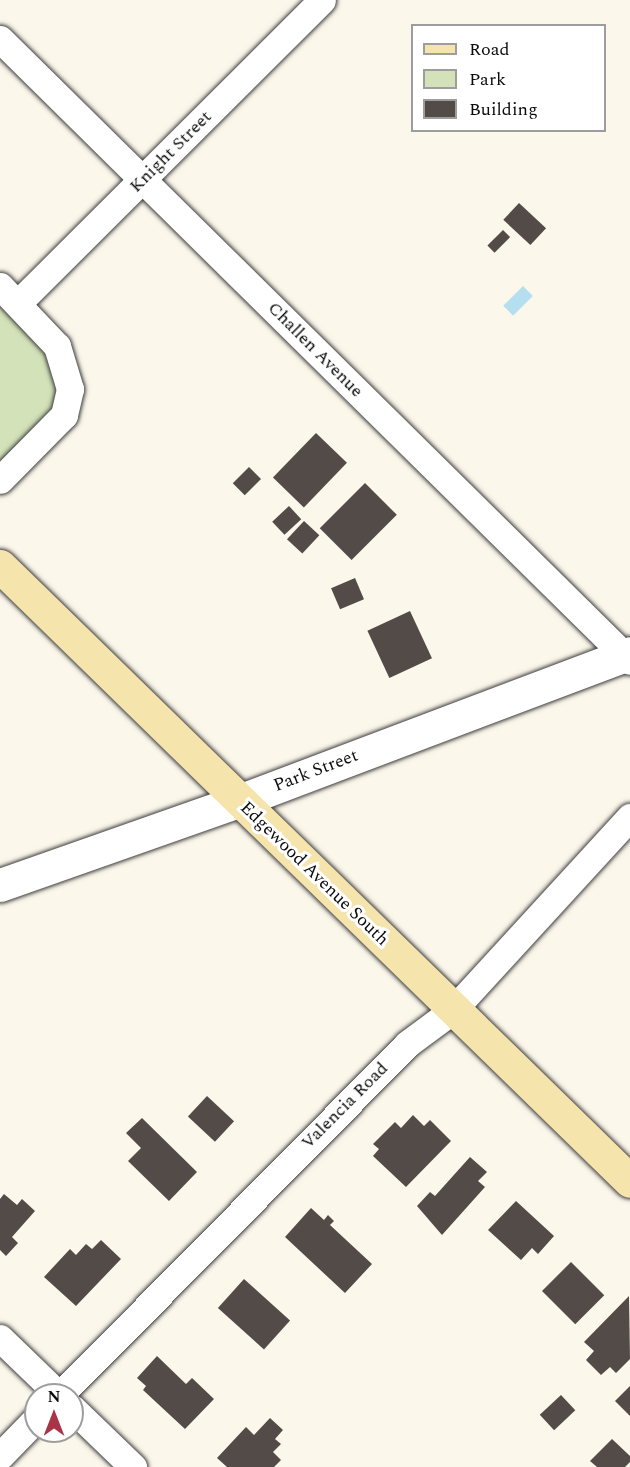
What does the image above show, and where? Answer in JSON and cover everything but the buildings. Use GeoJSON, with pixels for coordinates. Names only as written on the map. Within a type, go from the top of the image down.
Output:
{"type":"FeatureCollection","features":[{"type":"Feature","properties":{"kind":"main road","name":"Edgewood Avenue South"},"geometry":{"type":"LineString","coordinates":[[0,566],[630,1181]]}},
{"type":"Feature","properties":{"kind":"street","name":"Knight Street"},"geometry":{"type":"LineString","coordinates":[[9,295],[144,180],[322,0]]}},
{"type":"Feature","properties":{"kind":"street","name":"Challen Avenue"},"geometry":{"type":"LineString","coordinates":[[0,39],[628,656]]}},
{"type":"Feature","properties":{"kind":"street"},"geometry":{"type":"LineString","coordinates":[[0,480],[64,415],[70,388],[57,346],[9,295]]}},
{"type":"Feature","properties":{"kind":"street","name":"Park Street"},"geometry":{"type":"LineString","coordinates":[[0,885],[239,801],[628,656]]}},
{"type":"Feature","properties":{"kind":"street","name":"Valencia Road"},"geometry":{"type":"LineString","coordinates":[[71,1383],[407,1044],[453,1010],[630,817]]}},
{"type":"Feature","properties":{"kind":"street"},"geometry":{"type":"LineString","coordinates":[[0,1338],[47,1383]]}},
{"type":"Feature","properties":{"kind":"street"},"geometry":{"type":"LineString","coordinates":[[84,1420],[133,1467]]}},
{"type":"Feature","properties":{"kind":"street"},"geometry":{"type":"LineString","coordinates":[[0,1456],[24,1431]]}},
{"type":"Feature","properties":{"kind":"green space"},"geometry":{"type":"Polygon","coordinates":[[[0,307],[48,355],[56,381],[55,404],[0,466],[0,307]]]}},
{"type":"Feature","properties":{"kind":"water"},"geometry":{"type":"Polygon","coordinates":[[[523,286],[533,296],[513,316],[503,306],[523,286]]]}}]}
